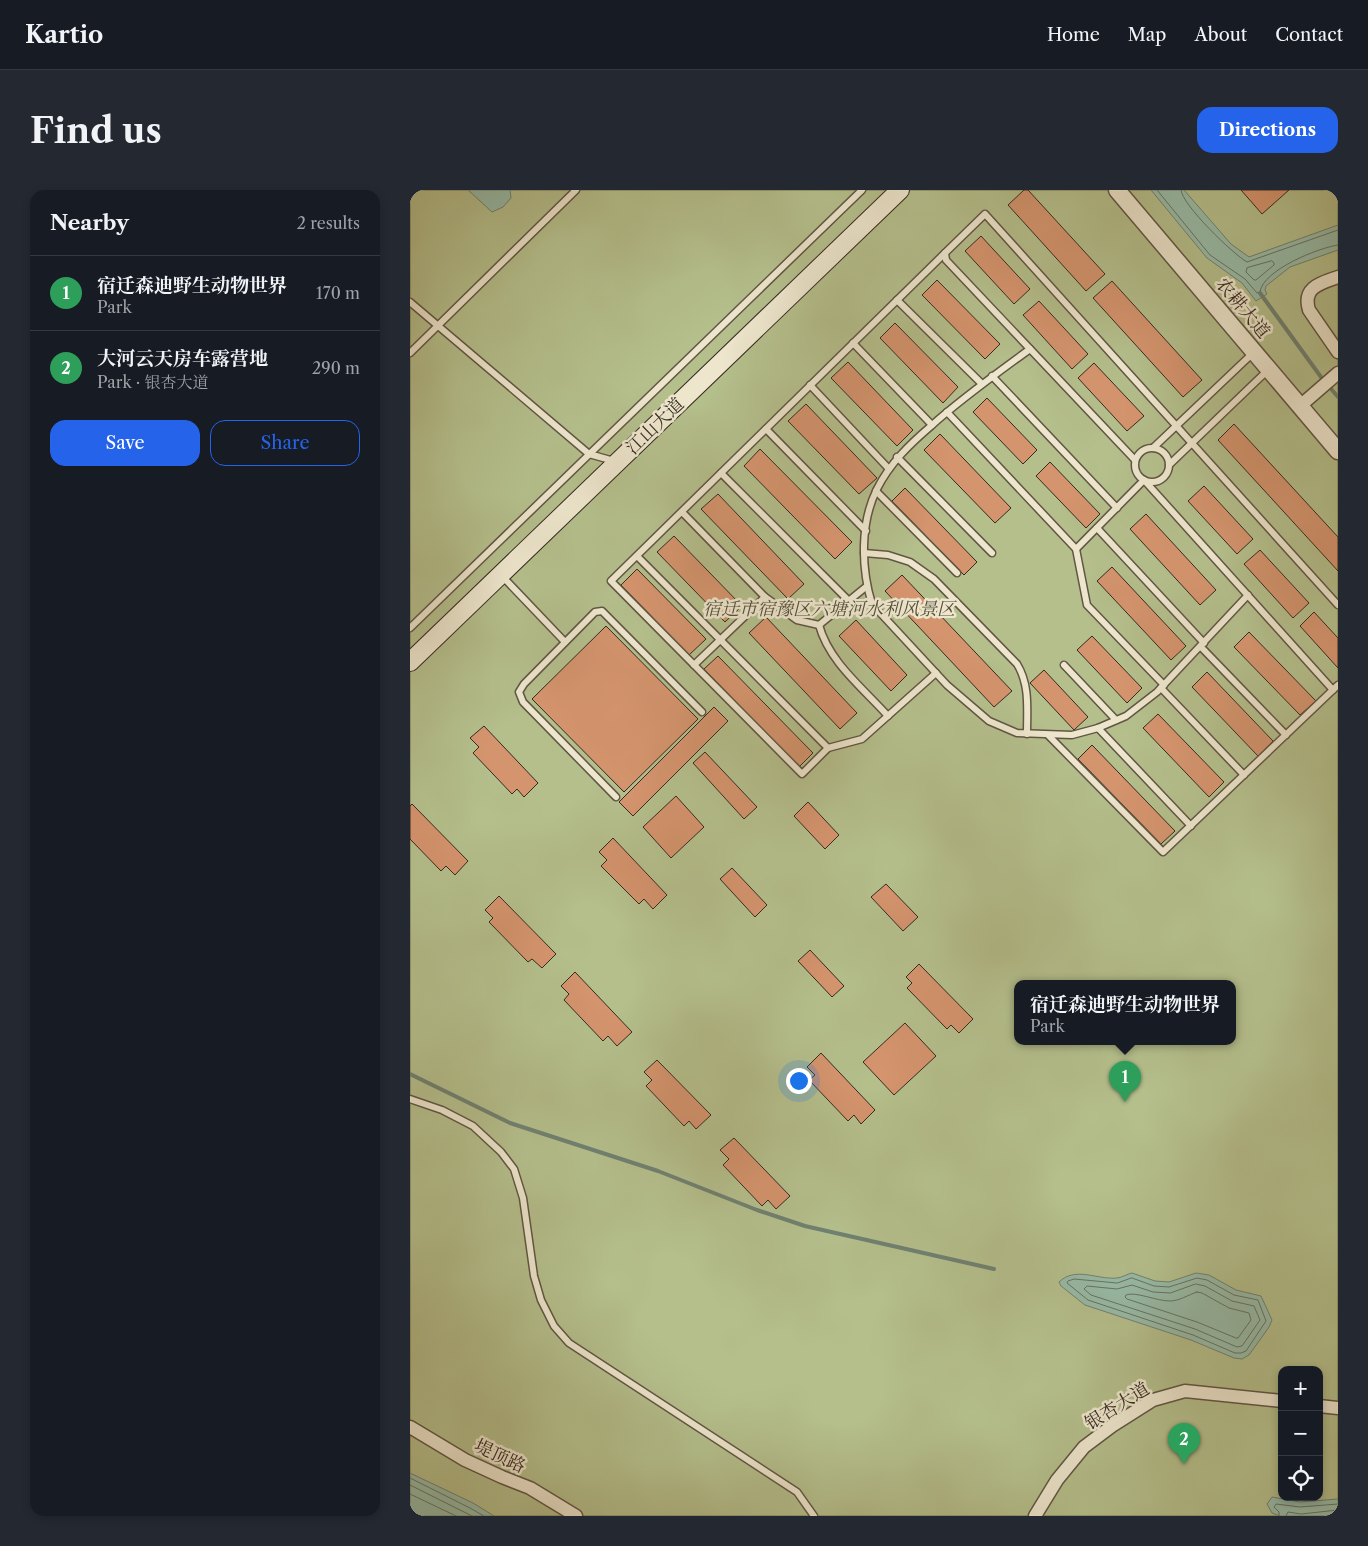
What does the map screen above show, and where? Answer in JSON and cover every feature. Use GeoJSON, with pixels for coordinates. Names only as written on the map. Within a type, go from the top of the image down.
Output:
{"type":"FeatureCollection","features":[{"type":"Feature","properties":{"kind":"main road","name":"江山大道"},"geometry":{"type":"LineString","coordinates":[[410,662],[900,190]]}},
{"type":"Feature","properties":{"kind":"street","name":"农耕大道"},"geometry":{"type":"LineString","coordinates":[[1117,190],[1338,451]]}},
{"type":"Feature","properties":{"kind":"street"},"geometry":{"type":"LineString","coordinates":[[1338,277],[1315,286],[1308,294],[1307,302],[1309,310],[1338,352]]}},
{"type":"Feature","properties":{"kind":"street"},"geometry":{"type":"LineString","coordinates":[[1300,406],[1330,380]]}},
{"type":"Feature","properties":{"kind":"street","name":"银杏大道"},"geometry":{"type":"LineString","coordinates":[[1035,1516],[1057,1480],[1084,1447],[1112,1426],[1153,1400],[1185,1392],[1278,1401]]}},
{"type":"Feature","properties":{"kind":"street"},"geometry":{"type":"LineString","coordinates":[[1323,1406],[1338,1408]]}},
{"type":"Feature","properties":{"kind":"street","name":"堤顶路"},"geometry":{"type":"LineString","coordinates":[[410,1427],[465,1460],[530,1488],[576,1516]]}},
{"type":"Feature","properties":{"kind":"lane"},"geometry":{"type":"LineString","coordinates":[[410,353],[576,190]]}},
{"type":"Feature","properties":{"kind":"lane"},"geometry":{"type":"LineString","coordinates":[[410,628],[862,190]]}},
{"type":"Feature","properties":{"kind":"lane"},"geometry":{"type":"LineString","coordinates":[[936,673],[862,739],[828,748],[802,774],[611,581],[985,214],[1338,605]]}},
{"type":"Feature","properties":{"kind":"lane"},"geometry":{"type":"LineString","coordinates":[[944,253],[946,260],[1135,460],[1136,472],[1336,688],[1163,852],[1048,735]]}},
{"type":"Feature","properties":{"kind":"lane"},"geometry":{"type":"LineString","coordinates":[[897,300],[982,384]]}},
{"type":"Feature","properties":{"kind":"lane"},"geometry":{"type":"LineString","coordinates":[[410,302],[589,454],[618,462]]}},
{"type":"Feature","properties":{"kind":"lane"},"geometry":{"type":"LineString","coordinates":[[853,343],[932,425]]}},
{"type":"Feature","properties":{"kind":"lane"},"geometry":{"type":"LineString","coordinates":[[1030,349],[947,412],[897,457],[876,491],[868,517],[864,553],[867,586],[872,604],[947,685],[989,721],[1017,733],[1072,735],[1098,728],[1126,716],[1162,687],[1248,595]]}},
{"type":"Feature","properties":{"kind":"lane"},"geometry":{"type":"LineString","coordinates":[[1135,460],[1142,451],[1153,448],[1254,352]]}},
{"type":"Feature","properties":{"kind":"lane"},"geometry":{"type":"LineString","coordinates":[[1169,465],[1269,370]]}},
{"type":"Feature","properties":{"kind":"lane"},"geometry":{"type":"LineString","coordinates":[[992,376],[1117,508]]}},
{"type":"Feature","properties":{"kind":"lane"},"geometry":{"type":"LineString","coordinates":[[810,386],[890,469]]}},
{"type":"Feature","properties":{"kind":"lane"},"geometry":{"type":"LineString","coordinates":[[947,412],[1076,549],[1087,605],[1244,775]]}},
{"type":"Feature","properties":{"kind":"lane"},"geometry":{"type":"LineString","coordinates":[[766,429],[866,531]]}},
{"type":"Feature","properties":{"kind":"lane"},"geometry":{"type":"LineString","coordinates":[[1144,480],[1150,482],[1161,480],[1168,471],[1169,465],[1166,455],[1163,451],[1153,448]]}},
{"type":"Feature","properties":{"kind":"lane"},"geometry":{"type":"LineString","coordinates":[[897,457],[992,553]]}},
{"type":"Feature","properties":{"kind":"lane"},"geometry":{"type":"LineString","coordinates":[[721,473],[849,601]]}},
{"type":"Feature","properties":{"kind":"lane"},"geometry":{"type":"LineString","coordinates":[[1076,549],[1144,480]]}},
{"type":"Feature","properties":{"kind":"lane"},"geometry":{"type":"LineString","coordinates":[[876,491],[957,573]]}},
{"type":"Feature","properties":{"kind":"lane"},"geometry":{"type":"LineString","coordinates":[[682,512],[765,598],[796,620],[819,625]]}},
{"type":"Feature","properties":{"kind":"lane"},"geometry":{"type":"LineString","coordinates":[[1097,528],[1286,735]]}},
{"type":"Feature","properties":{"kind":"lane"},"geometry":{"type":"LineString","coordinates":[[864,553],[888,555],[910,562],[934,579],[1017,664],[1024,676],[1027,734]]}},
{"type":"Feature","properties":{"kind":"lane"},"geometry":{"type":"LineString","coordinates":[[637,556],[828,748]]}},
{"type":"Feature","properties":{"kind":"lane"},"geometry":{"type":"LineString","coordinates":[[501,574],[565,642]]}},
{"type":"Feature","properties":{"kind":"lane"},"geometry":{"type":"LineString","coordinates":[[819,625],[867,586]]}},
{"type":"Feature","properties":{"kind":"lane"},"geometry":{"type":"LineString","coordinates":[[694,665],[765,598]]}},
{"type":"Feature","properties":{"kind":"lane"},"geometry":{"type":"LineString","coordinates":[[616,797],[521,698],[519,692],[524,684],[595,612],[602,611],[702,712]]}},
{"type":"Feature","properties":{"kind":"lane"},"geometry":{"type":"LineString","coordinates":[[819,625],[823,640],[834,658],[888,716]]}},
{"type":"Feature","properties":{"kind":"lane"},"geometry":{"type":"LineString","coordinates":[[1064,665],[1116,720]]}},
{"type":"Feature","properties":{"kind":"lane"},"geometry":{"type":"LineString","coordinates":[[1098,728],[1191,826]]}},
{"type":"Feature","properties":{"kind":"lane"},"geometry":{"type":"LineString","coordinates":[[410,1099],[442,1110],[473,1126],[501,1152],[514,1169],[523,1198],[534,1276],[540,1300],[554,1326],[568,1343],[797,1492],[814,1516]]}},
{"type":"Feature","properties":{"kind":"green space","name":"宿迁市宿豫区六塘河水利风景区"},"geometry":{"type":"Polygon","coordinates":[[[410,190],[1338,190],[1338,1516],[410,1516],[410,190]]]}},
{"type":"Feature","properties":{"kind":"water"},"geometry":{"type":"Polygon","coordinates":[[[468,190],[510,190],[511,198],[503,207],[492,212],[468,190]]]}},
{"type":"Feature","properties":{"kind":"water"},"geometry":{"type":"Polygon","coordinates":[[[1151,190],[1184,190],[1231,244],[1249,257],[1338,225],[1338,250],[1290,267],[1266,286],[1267,294],[1256,301],[1242,283],[1207,258],[1151,190]]]}},
{"type":"Feature","properties":{"kind":"water"},"geometry":{"type":"Polygon","coordinates":[[[1132,1273],[1155,1281],[1169,1282],[1196,1273],[1209,1275],[1236,1290],[1261,1296],[1272,1320],[1249,1355],[1242,1359],[1234,1358],[1191,1340],[1085,1305],[1061,1286],[1059,1282],[1066,1277],[1080,1274],[1117,1278],[1132,1273]]]}},
{"type":"Feature","properties":{"kind":"water"},"geometry":{"type":"Polygon","coordinates":[[[410,1473],[473,1503],[494,1516],[410,1516],[410,1473]]]}},
{"type":"Feature","properties":{"kind":"water"},"geometry":{"type":"Polygon","coordinates":[[[1272,1497],[1278,1498],[1278,1501],[1300,1502],[1338,1499],[1338,1516],[1280,1516],[1272,1513],[1267,1504],[1272,1497]]]}},
{"type":"Feature","properties":{"kind":"building"},"geometry":{"type":"Polygon","coordinates":[[[1024,190],[1028,190],[1105,274],[1086,291],[1008,205],[1024,190]]]}},
{"type":"Feature","properties":{"kind":"building"},"geometry":{"type":"Polygon","coordinates":[[[1241,190],[1289,190],[1262,214],[1241,190]]]}},
{"type":"Feature","properties":{"kind":"building"},"geometry":{"type":"Polygon","coordinates":[[[981,236],[1030,289],[1014,304],[965,251],[981,236]]]}},
{"type":"Feature","properties":{"kind":"building"},"geometry":{"type":"Polygon","coordinates":[[[937,280],[1000,344],[985,359],[922,295],[937,280]]]}},
{"type":"Feature","properties":{"kind":"building"},"geometry":{"type":"Polygon","coordinates":[[[1112,281],[1202,380],[1183,397],[1093,298],[1112,281]]]}},
{"type":"Feature","properties":{"kind":"building"},"geometry":{"type":"Polygon","coordinates":[[[1039,301],[1088,354],[1072,369],[1023,315],[1039,301]]]}},
{"type":"Feature","properties":{"kind":"building"},"geometry":{"type":"Polygon","coordinates":[[[895,323],[958,387],[943,403],[880,338],[895,323]]]}},
{"type":"Feature","properties":{"kind":"building"},"geometry":{"type":"Polygon","coordinates":[[[848,362],[913,430],[897,446],[831,378],[848,362]]]}},
{"type":"Feature","properties":{"kind":"building"},"geometry":{"type":"Polygon","coordinates":[[[1094,363],[1144,416],[1127,431],[1078,378],[1094,363]]]}},
{"type":"Feature","properties":{"kind":"building"},"geometry":{"type":"Polygon","coordinates":[[[987,398],[1037,450],[1023,464],[973,412],[987,398]]]}},
{"type":"Feature","properties":{"kind":"building"},"geometry":{"type":"Polygon","coordinates":[[[806,404],[877,478],[859,494],[788,421],[806,404]]]}},
{"type":"Feature","properties":{"kind":"building"},"geometry":{"type":"Polygon","coordinates":[[[1234,424],[1338,537],[1338,571],[1218,440],[1234,424]]]}},
{"type":"Feature","properties":{"kind":"building"},"geometry":{"type":"Polygon","coordinates":[[[940,434],[1011,508],[995,523],[924,450],[940,434]]]}},
{"type":"Feature","properties":{"kind":"building"},"geometry":{"type":"Polygon","coordinates":[[[760,449],[852,542],[835,559],[744,466],[760,449]]]}},
{"type":"Feature","properties":{"kind":"building"},"geometry":{"type":"Polygon","coordinates":[[[1050,462],[1100,514],[1086,528],[1036,476],[1050,462]]]}},
{"type":"Feature","properties":{"kind":"building"},"geometry":{"type":"Polygon","coordinates":[[[1204,486],[1253,539],[1237,554],[1188,501],[1204,486]]]}},
{"type":"Feature","properties":{"kind":"building"},"geometry":{"type":"Polygon","coordinates":[[[905,488],[977,562],[964,575],[892,501],[905,488]]]}},
{"type":"Feature","properties":{"kind":"building"},"geometry":{"type":"Polygon","coordinates":[[[718,494],[804,584],[788,599],[701,509],[718,494]]]}},
{"type":"Feature","properties":{"kind":"building"},"geometry":{"type":"Polygon","coordinates":[[[1146,514],[1216,590],[1200,605],[1130,529],[1146,514]]]}},
{"type":"Feature","properties":{"kind":"building"},"geometry":{"type":"Polygon","coordinates":[[[674,536],[742,606],[725,622],[657,552],[674,536]]]}},
{"type":"Feature","properties":{"kind":"building"},"geometry":{"type":"Polygon","coordinates":[[[1260,550],[1309,603],[1293,618],[1244,564],[1260,550]]]}},
{"type":"Feature","properties":{"kind":"building"},"geometry":{"type":"Polygon","coordinates":[[[1112,567],[1186,646],[1171,660],[1097,581],[1112,567]]]}},
{"type":"Feature","properties":{"kind":"building"},"geometry":{"type":"Polygon","coordinates":[[[637,569],[706,639],[689,655],[621,585],[637,569]]]}},
{"type":"Feature","properties":{"kind":"building"},"geometry":{"type":"Polygon","coordinates":[[[902,575],[1012,691],[994,707],[885,591],[902,575]]]}},
{"type":"Feature","properties":{"kind":"building"},"geometry":{"type":"Polygon","coordinates":[[[1314,612],[1338,638],[1338,668],[1300,626],[1314,612]]]}},
{"type":"Feature","properties":{"kind":"building"},"geometry":{"type":"Polygon","coordinates":[[[766,617],[857,713],[840,729],[749,633],[766,617]]]}},
{"type":"Feature","properties":{"kind":"building"},"geometry":{"type":"Polygon","coordinates":[[[856,620],[907,675],[891,691],[839,636],[856,620]]]}},
{"type":"Feature","properties":{"kind":"building"},"geometry":{"type":"Polygon","coordinates":[[[606,626],[698,719],[624,792],[532,699],[606,626]]]}},
{"type":"Feature","properties":{"kind":"building"},"geometry":{"type":"Polygon","coordinates":[[[1249,632],[1316,701],[1300,715],[1234,647],[1249,632]]]}},
{"type":"Feature","properties":{"kind":"building"},"geometry":{"type":"Polygon","coordinates":[[[1092,636],[1142,688],[1127,703],[1077,650],[1092,636]]]}},
{"type":"Feature","properties":{"kind":"building"},"geometry":{"type":"Polygon","coordinates":[[[718,656],[813,753],[799,767],[704,669],[718,656]]]}},
{"type":"Feature","properties":{"kind":"building"},"geometry":{"type":"Polygon","coordinates":[[[1044,670],[1088,717],[1074,730],[1030,683],[1044,670]]]}},
{"type":"Feature","properties":{"kind":"building"},"geometry":{"type":"Polygon","coordinates":[[[1207,672],[1273,741],[1258,756],[1192,687],[1207,672]]]}},
{"type":"Feature","properties":{"kind":"building"},"geometry":{"type":"Polygon","coordinates":[[[714,707],[728,721],[633,816],[619,802],[714,707]]]}},
{"type":"Feature","properties":{"kind":"building"},"geometry":{"type":"Polygon","coordinates":[[[1158,714],[1224,782],[1209,797],[1143,728],[1158,714]]]}},
{"type":"Feature","properties":{"kind":"building"},"geometry":{"type":"Polygon","coordinates":[[[484,726],[538,783],[524,797],[517,789],[512,794],[473,753],[479,747],[470,738],[484,726]]]}},
{"type":"Feature","properties":{"kind":"building"},"geometry":{"type":"Polygon","coordinates":[[[1092,745],[1175,831],[1161,844],[1078,759],[1092,745]]]}},
{"type":"Feature","properties":{"kind":"building"},"geometry":{"type":"Polygon","coordinates":[[[705,752],[757,807],[744,819],[693,763],[705,752]]]}},
{"type":"Feature","properties":{"kind":"building"},"geometry":{"type":"Polygon","coordinates":[[[676,796],[704,827],[671,858],[643,827],[676,796]]]}},
{"type":"Feature","properties":{"kind":"building"},"geometry":{"type":"Polygon","coordinates":[[[808,802],[839,835],[825,849],[794,816],[808,802]]]}},
{"type":"Feature","properties":{"kind":"building"},"geometry":{"type":"Polygon","coordinates":[[[412,804],[468,861],[455,875],[446,866],[441,871],[410,839],[410,806],[412,804]]]}},
{"type":"Feature","properties":{"kind":"building"},"geometry":{"type":"Polygon","coordinates":[[[613,838],[667,895],[653,909],[644,899],[639,904],[601,866],[607,860],[599,852],[613,838]]]}},
{"type":"Feature","properties":{"kind":"building"},"geometry":{"type":"Polygon","coordinates":[[[732,868],[767,905],[755,917],[720,879],[732,868]]]}},
{"type":"Feature","properties":{"kind":"building"},"geometry":{"type":"Polygon","coordinates":[[[886,884],[918,917],[903,931],[871,897],[886,884]]]}},
{"type":"Feature","properties":{"kind":"building"},"geometry":{"type":"Polygon","coordinates":[[[499,896],[556,954],[542,968],[532,959],[528,962],[489,922],[493,918],[485,910],[499,896]]]}},
{"type":"Feature","properties":{"kind":"building"},"geometry":{"type":"Polygon","coordinates":[[[810,950],[844,986],[832,997],[798,961],[810,950]]]}},
{"type":"Feature","properties":{"kind":"building"},"geometry":{"type":"Polygon","coordinates":[[[919,964],[973,1019],[959,1033],[951,1025],[947,1029],[907,988],[912,983],[906,977],[919,964]]]}},
{"type":"Feature","properties":{"kind":"building"},"geometry":{"type":"Polygon","coordinates":[[[575,972],[632,1032],[617,1046],[608,1036],[603,1041],[564,1000],[569,994],[561,986],[575,972]]]}},
{"type":"Feature","properties":{"kind":"building"},"geometry":{"type":"Polygon","coordinates":[[[905,1023],[936,1056],[894,1095],[863,1062],[905,1023]]]}},
{"type":"Feature","properties":{"kind":"building"},"geometry":{"type":"Polygon","coordinates":[[[821,1053],[875,1110],[861,1124],[854,1115],[848,1121],[809,1080],[815,1075],[807,1067],[821,1053]]]}},
{"type":"Feature","properties":{"kind":"building"},"geometry":{"type":"Polygon","coordinates":[[[657,1060],[711,1115],[696,1129],[689,1121],[684,1126],[646,1086],[652,1080],[644,1072],[657,1060]]]}},
{"type":"Feature","properties":{"kind":"building"},"geometry":{"type":"Polygon","coordinates":[[[734,1138],[790,1196],[776,1209],[768,1200],[762,1206],[723,1165],[729,1159],[720,1150],[734,1138]]]}},
{"type":"Feature","properties":{"kind":"waterway"},"geometry":{"type":"LineString","coordinates":[[1260,293],[1321,377],[1338,397]]}},
{"type":"Feature","properties":{"kind":"waterway"},"geometry":{"type":"LineString","coordinates":[[410,1074],[510,1123],[658,1171],[757,1210],[805,1226],[994,1269]]}},
{"type":"Feature","properties":{"kind":"place","name":"宿迁森迪野生动物世界"},"geometry":{"type":"Point","coordinates":[1125,1102]}},
{"type":"Feature","properties":{"kind":"place","name":"大河云天房车露营地"},"geometry":{"type":"Point","coordinates":[1184,1464]}}]}
